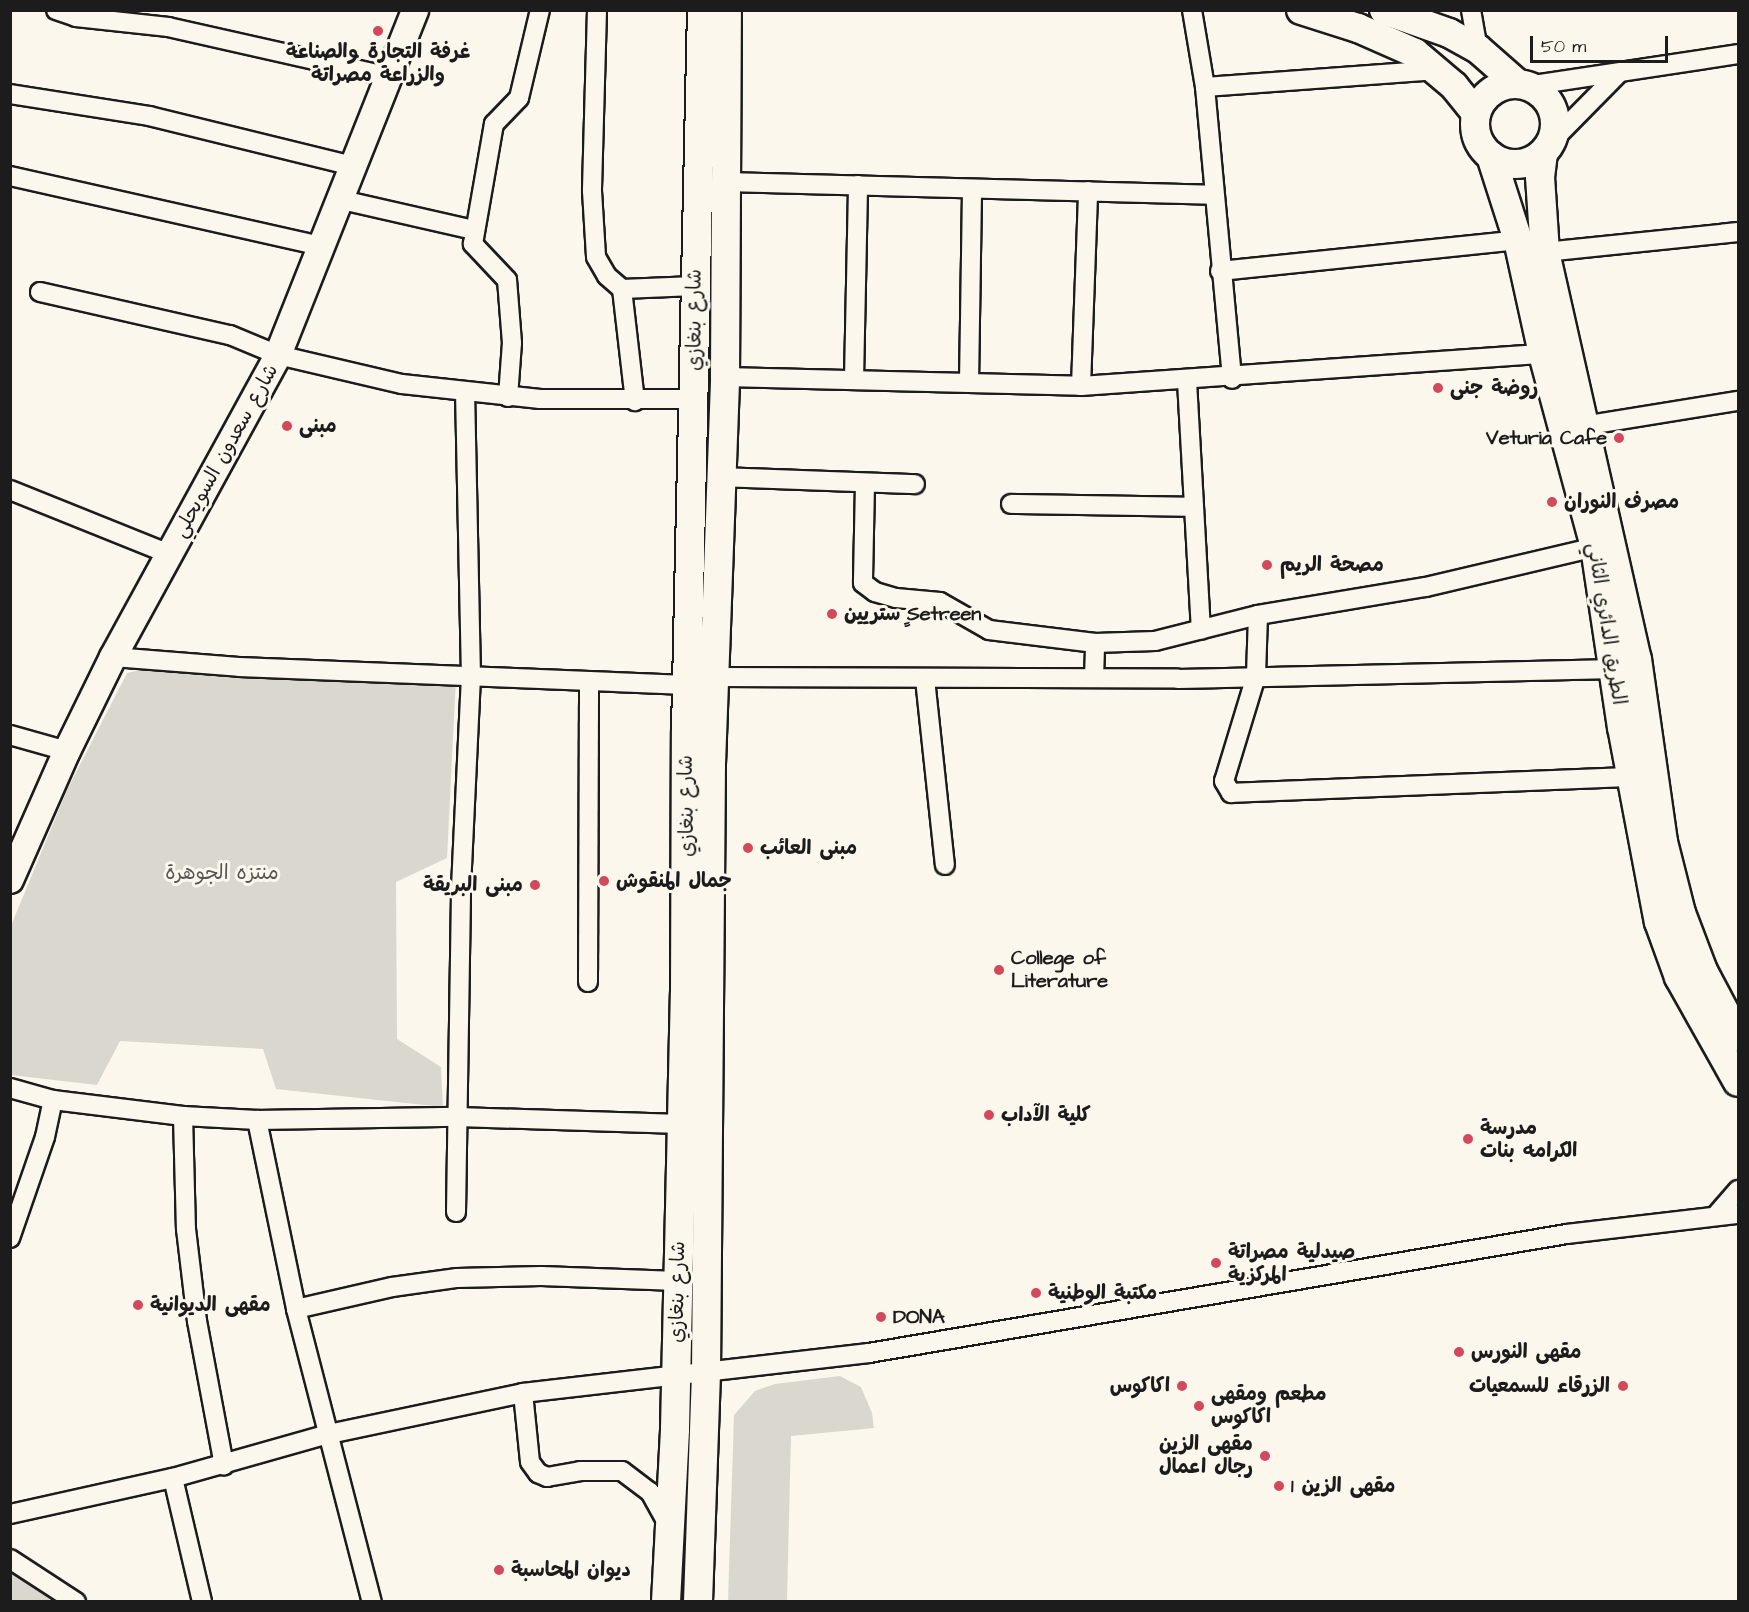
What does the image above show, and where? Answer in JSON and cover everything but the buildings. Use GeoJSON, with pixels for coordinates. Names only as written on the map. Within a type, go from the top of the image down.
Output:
{"type":"FeatureCollection","features":[{"type":"Feature","properties":{"kind":"main road","name":"شارع سعدون السويحلي"},"geometry":{"type":"LineString","coordinates":[[10,880],[67,751],[113,657],[278,355],[356,167],[415,10]]}},
{"type":"Feature","properties":{"kind":"main road","name":"شارع بنغازي"},"geometry":{"type":"LineString","coordinates":[[698,1602],[706,1374],[701,681],[694,286],[702,10]]}},
{"type":"Feature","properties":{"kind":"main road","name":"شارع بنغازي"},"geometry":{"type":"LineString","coordinates":[[666,1602],[677,1375],[681,1124],[701,681],[721,477],[725,377],[727,10]]}},
{"type":"Feature","properties":{"kind":"main road"},"geometry":{"type":"LineString","coordinates":[[1301,10],[1387,39],[1437,70],[1476,113],[1479,142],[1491,156],[1518,164],[1547,148],[1555,120],[1552,109],[1537,91],[1522,85],[1478,49],[1449,33],[1384,10]]}},
{"type":"Feature","properties":{"kind":"main road"},"geometry":{"type":"LineString","coordinates":[[1476,113],[1492,92],[1522,85]]}},
{"type":"Feature","properties":{"kind":"main road","name":"الطريق الدائري الثاني"},"geometry":{"type":"LineString","coordinates":[[1547,148],[1540,177],[1545,252],[1568,368],[1637,659],[1663,842],[1679,903],[1703,971],[1738,1037]]}},
{"type":"Feature","properties":{"kind":"main road","name":"الطريق الدائري الثاني"},"geometry":{"type":"LineString","coordinates":[[1491,156],[1518,240],[1543,354],[1595,547],[1632,777],[1659,922],[1679,977],[1738,1080]]}},
{"type":"Feature","properties":{"kind":"street"},"geometry":{"type":"LineString","coordinates":[[56,10],[76,17],[168,27],[390,77]]}},
{"type":"Feature","properties":{"kind":"street"},"geometry":{"type":"LineString","coordinates":[[508,397],[512,343],[509,286],[502,273],[473,244],[474,231],[494,123],[519,98],[540,10]]}},
{"type":"Feature","properties":{"kind":"street"},"geometry":{"type":"LineString","coordinates":[[597,10],[592,191],[596,257],[607,276],[622,289],[635,401]]}},
{"type":"Feature","properties":{"kind":"street"},"geometry":{"type":"LineString","coordinates":[[1192,10],[1205,87],[1220,271],[1232,378]]}},
{"type":"Feature","properties":{"kind":"street"},"geometry":{"type":"LineString","coordinates":[[1471,10],[1478,49]]}},
{"type":"Feature","properties":{"kind":"street"},"geometry":{"type":"LineString","coordinates":[[1522,85],[1618,74],[1738,54]]}},
{"type":"Feature","properties":{"kind":"street"},"geometry":{"type":"LineString","coordinates":[[1205,87],[1437,70]]}},
{"type":"Feature","properties":{"kind":"street"},"geometry":{"type":"LineString","coordinates":[[1547,148],[1618,74]]}},
{"type":"Feature","properties":{"kind":"street"},"geometry":{"type":"LineString","coordinates":[[10,94],[149,116],[356,167]]}},
{"type":"Feature","properties":{"kind":"street"},"geometry":{"type":"LineString","coordinates":[[10,176],[324,247]]}},
{"type":"Feature","properties":{"kind":"street"},"geometry":{"type":"LineString","coordinates":[[725,182],[1213,195]]}},
{"type":"Feature","properties":{"kind":"street"},"geometry":{"type":"LineString","coordinates":[[854,379],[858,185]]}},
{"type":"Feature","properties":{"kind":"street"},"geometry":{"type":"LineString","coordinates":[[969,383],[974,287],[972,189]]}},
{"type":"Feature","properties":{"kind":"street"},"geometry":{"type":"LineString","coordinates":[[1081,386],[1088,191]]}},
{"type":"Feature","properties":{"kind":"street"},"geometry":{"type":"LineString","coordinates":[[342,200],[474,231]]}},
{"type":"Feature","properties":{"kind":"street"},"geometry":{"type":"LineString","coordinates":[[1545,252],[1738,232]]}},
{"type":"Feature","properties":{"kind":"street"},"geometry":{"type":"LineString","coordinates":[[1220,271],[1518,240]]}},
{"type":"Feature","properties":{"kind":"street"},"geometry":{"type":"LineString","coordinates":[[622,289],[694,286]]}},
{"type":"Feature","properties":{"kind":"street"},"geometry":{"type":"LineString","coordinates":[[40,292],[230,335],[278,355],[361,376],[465,394],[635,401],[695,399]]}},
{"type":"Feature","properties":{"kind":"street"},"geometry":{"type":"LineString","coordinates":[[725,377],[1081,386],[1232,378],[1364,364],[1543,354]]}},
{"type":"Feature","properties":{"kind":"street"},"geometry":{"type":"LineString","coordinates":[[1187,381],[1201,630]]}},
{"type":"Feature","properties":{"kind":"street"},"geometry":{"type":"LineString","coordinates":[[456,1212],[461,888],[471,677],[465,394]]}},
{"type":"Feature","properties":{"kind":"street"},"geometry":{"type":"LineString","coordinates":[[1583,426],[1738,401]]}},
{"type":"Feature","properties":{"kind":"street"},"geometry":{"type":"LineString","coordinates":[[721,477],[865,484],[915,484]]}},
{"type":"Feature","properties":{"kind":"street"},"geometry":{"type":"LineString","coordinates":[[865,484],[863,583],[875,592],[896,598],[940,602],[989,630],[1095,643],[1155,641],[1258,615],[1426,587],[1595,547]]}},
{"type":"Feature","properties":{"kind":"street"},"geometry":{"type":"LineString","coordinates":[[10,490],[169,554]]}},
{"type":"Feature","properties":{"kind":"street"},"geometry":{"type":"LineString","coordinates":[[1011,504],[1194,507]]}},
{"type":"Feature","properties":{"kind":"street"},"geometry":{"type":"LineString","coordinates":[[1258,615],[1256,676],[1224,781],[1230,793],[1632,777]]}},
{"type":"Feature","properties":{"kind":"street"},"geometry":{"type":"LineString","coordinates":[[1094,677],[1095,643]]}},
{"type":"Feature","properties":{"kind":"street"},"geometry":{"type":"LineString","coordinates":[[113,657],[239,668],[589,681],[1256,676],[1616,669]]}},
{"type":"Feature","properties":{"kind":"street"},"geometry":{"type":"LineString","coordinates":[[925,679],[945,865]]}},
{"type":"Feature","properties":{"kind":"street"},"geometry":{"type":"LineString","coordinates":[[588,982],[589,681]]}},
{"type":"Feature","properties":{"kind":"street"},"geometry":{"type":"LineString","coordinates":[[10,735],[67,751]]}},
{"type":"Feature","properties":{"kind":"street"},"geometry":{"type":"LineString","coordinates":[[10,1088],[53,1100],[183,1116],[257,1120],[458,1117],[681,1124]]}},
{"type":"Feature","properties":{"kind":"street"},"geometry":{"type":"LineString","coordinates":[[10,1238],[38,1159],[53,1100]]}},
{"type":"Feature","properties":{"kind":"street"},"geometry":{"type":"LineString","coordinates":[[183,1116],[186,1229],[197,1321],[224,1465]]}},
{"type":"Feature","properties":{"kind":"street"},"geometry":{"type":"LineString","coordinates":[[257,1120],[296,1310],[372,1602]]}},
{"type":"Feature","properties":{"kind":"street"},"geometry":{"type":"LineString","coordinates":[[1717,1214],[1738,1190]]}},
{"type":"Feature","properties":{"kind":"street"},"geometry":{"type":"LineString","coordinates":[[10,1514],[173,1478],[329,1434],[523,1393],[677,1375],[706,1374],[869,1353],[1555,1236],[1717,1214],[1738,1214]]}},
{"type":"Feature","properties":{"kind":"street"},"geometry":{"type":"LineString","coordinates":[[296,1310],[392,1287],[457,1278],[612,1276],[678,1281]]}},
{"type":"Feature","properties":{"kind":"street"},"geometry":{"type":"LineString","coordinates":[[523,1393],[530,1462],[538,1473],[547,1477],[580,1471],[622,1471],[650,1492],[668,1525]]}},
{"type":"Feature","properties":{"kind":"street"},"geometry":{"type":"LineString","coordinates":[[173,1478],[202,1602]]}},
{"type":"Feature","properties":{"kind":"street"},"geometry":{"type":"LineString","coordinates":[[10,1559],[76,1602]]}},
{"type":"Feature","properties":{"kind":"green space","name":"منتزه الجوهرة"},"geometry":{"type":"Polygon","coordinates":[[[160,665],[205,674],[456,678],[447,858],[396,882],[397,1039],[441,1067],[443,1107],[276,1089],[263,1049],[120,1041],[97,1085],[11,1075],[10,928],[67,790],[127,673],[160,665]]]}},
{"type":"Feature","properties":{"kind":"green space"},"geometry":{"type":"Polygon","coordinates":[[[840,1376],[861,1387],[872,1413],[874,1428],[791,1436],[787,1601],[728,1601],[734,1415],[755,1391],[775,1384],[840,1376]]]}},
{"type":"Feature","properties":{"kind":"green space"},"geometry":{"type":"Polygon","coordinates":[[[11,1571],[60,1601],[11,1601],[11,1571]]]}},
{"type":"Feature","properties":{"kind":"place","name":"غرفة التجارة والصناعة والزراعة مصراتة"},"geometry":{"type":"Point","coordinates":[378,31]}},
{"type":"Feature","properties":{"kind":"place","name":"روضة جنى"},"geometry":{"type":"Point","coordinates":[1438,388]}},
{"type":"Feature","properties":{"kind":"place","name":"مبنى"},"geometry":{"type":"Point","coordinates":[287,426]}},
{"type":"Feature","properties":{"kind":"place","name":"Veturia Cafe"},"geometry":{"type":"Point","coordinates":[1619,438]}},
{"type":"Feature","properties":{"kind":"place","name":"مصرف النوران"},"geometry":{"type":"Point","coordinates":[1552,502]}},
{"type":"Feature","properties":{"kind":"place","name":"مصحة الريم"},"geometry":{"type":"Point","coordinates":[1267,565]}},
{"type":"Feature","properties":{"kind":"place","name":"ستريين ٍSetreen"},"geometry":{"type":"Point","coordinates":[832,614]}},
{"type":"Feature","properties":{"kind":"place","name":"مبنى العائب"},"geometry":{"type":"Point","coordinates":[748,848]}},
{"type":"Feature","properties":{"kind":"place","name":"جمال المنقوش"},"geometry":{"type":"Point","coordinates":[604,881]}},
{"type":"Feature","properties":{"kind":"place","name":"مبنى البريقة"},"geometry":{"type":"Point","coordinates":[535,885]}},
{"type":"Feature","properties":{"kind":"place","name":"College of Literature"},"geometry":{"type":"Point","coordinates":[999,970]}},
{"type":"Feature","properties":{"kind":"place","name":"كلية الآداب"},"geometry":{"type":"Point","coordinates":[989,1115]}},
{"type":"Feature","properties":{"kind":"place","name":"مدرسة الكرامه بنات"},"geometry":{"type":"Point","coordinates":[1468,1139]}},
{"type":"Feature","properties":{"kind":"place","name":"صيدلية مصراتة المركزية"},"geometry":{"type":"Point","coordinates":[1216,1263]}},
{"type":"Feature","properties":{"kind":"place","name":"مكتبة الوطنية"},"geometry":{"type":"Point","coordinates":[1036,1293]}},
{"type":"Feature","properties":{"kind":"place","name":"مقهى الديوانية"},"geometry":{"type":"Point","coordinates":[138,1305]}},
{"type":"Feature","properties":{"kind":"place","name":"DONA"},"geometry":{"type":"Point","coordinates":[881,1317]}},
{"type":"Feature","properties":{"kind":"place","name":"مقهى النورس"},"geometry":{"type":"Point","coordinates":[1459,1352]}},
{"type":"Feature","properties":{"kind":"place","name":"اكاكوس"},"geometry":{"type":"Point","coordinates":[1182,1386]}},
{"type":"Feature","properties":{"kind":"place","name":"الزرقاء للسمعيات"},"geometry":{"type":"Point","coordinates":[1623,1386]}},
{"type":"Feature","properties":{"kind":"place","name":"مطعم ومقهى اكاكوس"},"geometry":{"type":"Point","coordinates":[1199,1406]}},
{"type":"Feature","properties":{"kind":"place","name":"مقهى الزين رجال اعمال"},"geometry":{"type":"Point","coordinates":[1265,1456]}},
{"type":"Feature","properties":{"kind":"place","name":"مقهى الزين 1"},"geometry":{"type":"Point","coordinates":[1279,1486]}},
{"type":"Feature","properties":{"kind":"place","name":"ديوان المحاسبة"},"geometry":{"type":"Point","coordinates":[499,1570]}}]}
